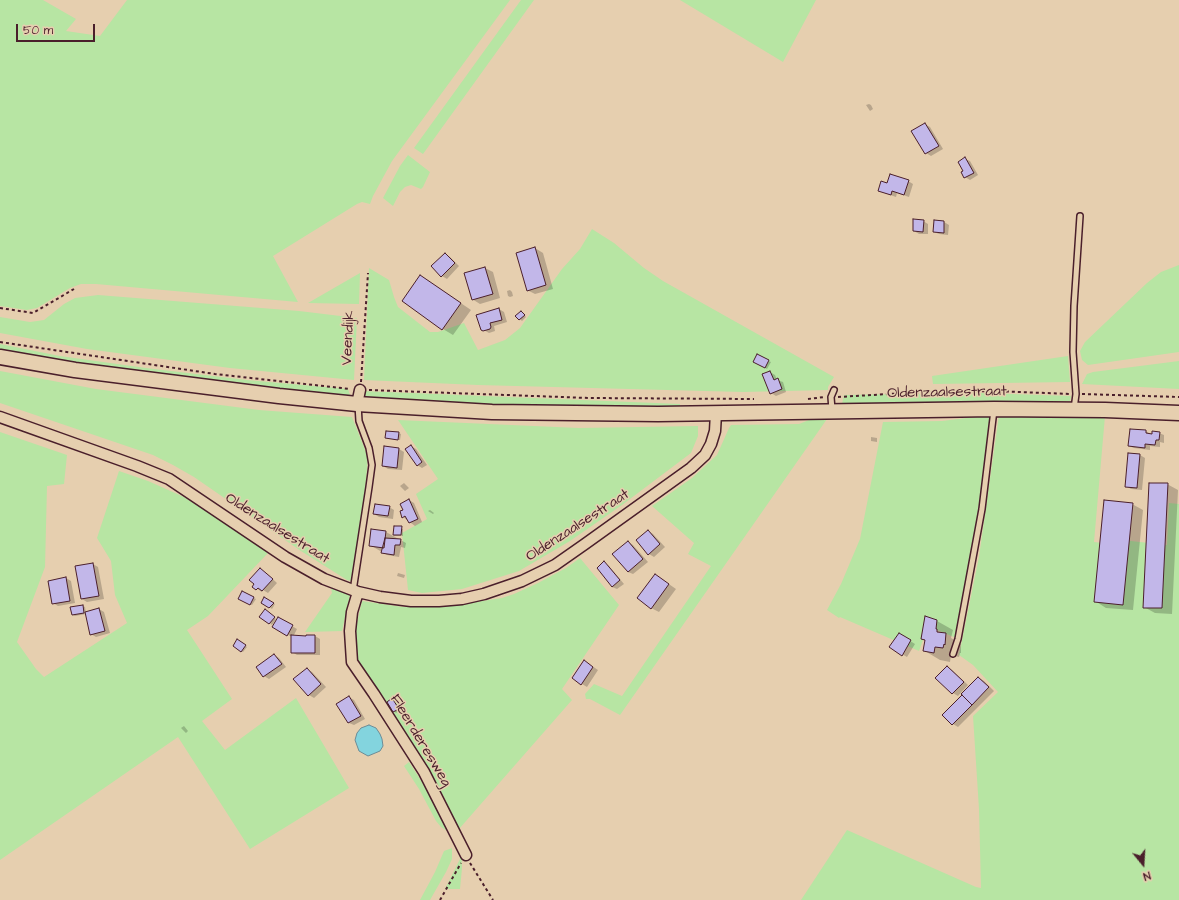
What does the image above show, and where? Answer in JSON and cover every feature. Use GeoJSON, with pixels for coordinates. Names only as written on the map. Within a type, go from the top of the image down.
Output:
{"type":"FeatureCollection","features":[{"type":"Feature","properties":{"kind":"main road","name":"Oldenzaalsestraat"},"geometry":{"type":"LineString","coordinates":[[0,357],[75,370],[358,404],[492,412],[658,414],[994,409],[1179,412]]}},
{"type":"Feature","properties":{"kind":"street"},"geometry":{"type":"LineString","coordinates":[[358,404],[360,390]]}},
{"type":"Feature","properties":{"kind":"street","name":"Oldenzaalsestraat"},"geometry":{"type":"LineString","coordinates":[[0,417],[169,479],[285,557],[324,579],[356,591],[380,597],[411,601],[462,599],[484,594],[522,581],[555,565],[691,468],[705,455],[712,444],[715,431],[716,413]]}},
{"type":"Feature","properties":{"kind":"street","name":"Fleerderesweg"},"geometry":{"type":"LineString","coordinates":[[356,591],[350,631],[352,662],[424,772],[466,855]]}},
{"type":"Feature","properties":{"kind":"lane"},"geometry":{"type":"LineString","coordinates":[[1074,410],[1076,394],[1073,352],[1074,306],[1080,216]]}},
{"type":"Feature","properties":{"kind":"lane"},"geometry":{"type":"LineString","coordinates":[[832,412],[831,397],[834,390]]}},
{"type":"Feature","properties":{"kind":"lane"},"geometry":{"type":"LineString","coordinates":[[356,591],[372,465],[369,448],[359,421],[358,404]]}},
{"type":"Feature","properties":{"kind":"lane"},"geometry":{"type":"LineString","coordinates":[[952,654],[958,639],[982,509],[994,409]]}},
{"type":"Feature","properties":{"kind":"path","name":"Veendijk"},"geometry":{"type":"LineString","coordinates":[[360,390],[368,273]]}},
{"type":"Feature","properties":{"kind":"path"},"geometry":{"type":"LineString","coordinates":[[0,308],[33,312],[74,289]]}},
{"type":"Feature","properties":{"kind":"path"},"geometry":{"type":"LineString","coordinates":[[0,342],[207,372],[360,390],[590,398],[759,399]]}},
{"type":"Feature","properties":{"kind":"path"},"geometry":{"type":"LineString","coordinates":[[807,399],[923,392],[995,391],[1179,397]]}},
{"type":"Feature","properties":{"kind":"path"},"geometry":{"type":"LineString","coordinates":[[440,900],[466,855]]}},
{"type":"Feature","properties":{"kind":"path"},"geometry":{"type":"LineString","coordinates":[[466,855],[476,874],[493,900]]}},
{"type":"Feature","properties":{"kind":"green space"},"geometry":{"type":"Polygon","coordinates":[[[0,0],[43,0],[76,19],[66,31],[100,36],[127,0],[510,0],[392,161],[370,204],[362,202],[357,204],[273,256],[298,302],[96,284],[81,284],[70,288],[37,308],[27,310],[0,306],[0,0]]]}},
{"type":"Feature","properties":{"kind":"green space"},"geometry":{"type":"Polygon","coordinates":[[[521,0],[534,0],[423,154],[414,148],[521,0]]]}},
{"type":"Feature","properties":{"kind":"green space"},"geometry":{"type":"Polygon","coordinates":[[[680,0],[816,0],[783,62],[680,0]]]}},
{"type":"Feature","properties":{"kind":"green space"},"geometry":{"type":"Polygon","coordinates":[[[408,155],[430,172],[421,189],[411,185],[405,187],[400,192],[393,206],[383,198],[400,166],[408,155]]]}},
{"type":"Feature","properties":{"kind":"green space"},"geometry":{"type":"Polygon","coordinates":[[[592,229],[614,243],[644,268],[663,281],[834,377],[828,387],[828,390],[743,392],[478,385],[364,380],[369,268],[389,280],[398,307],[430,332],[438,332],[464,323],[478,350],[505,340],[520,328],[562,269],[580,249],[592,229]]]}},
{"type":"Feature","properties":{"kind":"green space"},"geometry":{"type":"Polygon","coordinates":[[[1179,265],[1179,352],[1088,365],[1082,360],[1080,351],[1085,342],[1147,283],[1161,272],[1179,265]]]}},
{"type":"Feature","properties":{"kind":"green space"},"geometry":{"type":"Polygon","coordinates":[[[360,273],[359,304],[308,303],[360,273]]]}},
{"type":"Feature","properties":{"kind":"green space"},"geometry":{"type":"Polygon","coordinates":[[[98,295],[299,311],[357,318],[354,380],[230,368],[87,349],[0,333],[0,317],[30,322],[44,320],[64,304],[75,298],[98,295]]]}},
{"type":"Feature","properties":{"kind":"green space"},"geometry":{"type":"Polygon","coordinates":[[[0,344],[60,356],[146,368],[247,380],[348,389],[350,395],[348,398],[80,365],[0,351],[0,344]]]}},
{"type":"Feature","properties":{"kind":"green space"},"geometry":{"type":"Polygon","coordinates":[[[1068,356],[1070,382],[933,384],[932,376],[1068,356]]]}},
{"type":"Feature","properties":{"kind":"green space"},"geometry":{"type":"Polygon","coordinates":[[[1179,361],[1179,389],[1082,384],[1087,374],[1093,372],[1179,361]]]}},
{"type":"Feature","properties":{"kind":"green space"},"geometry":{"type":"Polygon","coordinates":[[[0,371],[96,389],[259,410],[352,417],[368,457],[365,493],[351,581],[347,580],[301,551],[194,477],[173,465],[153,455],[0,403],[0,371]]]}},
{"type":"Feature","properties":{"kind":"green space"},"geometry":{"type":"Polygon","coordinates":[[[362,391],[680,404],[680,406],[593,408],[364,401],[362,391]]]}},
{"type":"Feature","properties":{"kind":"green space"},"geometry":{"type":"Polygon","coordinates":[[[982,393],[1071,396],[1070,401],[842,404],[844,395],[982,393]]]}},
{"type":"Feature","properties":{"kind":"green space"},"geometry":{"type":"Polygon","coordinates":[[[990,415],[981,496],[963,606],[956,638],[928,626],[919,651],[840,617],[839,618],[827,610],[841,584],[860,539],[883,422],[942,421],[990,415]]]}},
{"type":"Feature","properties":{"kind":"green space"},"geometry":{"type":"Polygon","coordinates":[[[999,415],[1105,416],[1094,542],[1121,545],[1122,540],[1167,545],[1169,503],[1179,504],[1179,900],[801,900],[847,830],[981,888],[979,809],[973,716],[998,692],[973,665],[959,655],[979,557],[999,415]]]}},
{"type":"Feature","properties":{"kind":"green space"},"geometry":{"type":"Polygon","coordinates":[[[814,418],[827,419],[620,715],[590,699],[586,699],[585,694],[594,684],[622,696],[711,566],[688,554],[694,543],[652,506],[692,478],[717,455],[731,425],[799,424],[814,418]]]}},
{"type":"Feature","properties":{"kind":"green space"},"geometry":{"type":"Polygon","coordinates":[[[398,420],[579,428],[698,426],[698,436],[691,453],[622,505],[570,541],[519,571],[462,589],[422,593],[408,590],[402,533],[427,519],[416,494],[438,479],[398,420]]]}},
{"type":"Feature","properties":{"kind":"green space"},"geometry":{"type":"Polygon","coordinates":[[[0,432],[67,455],[64,484],[47,486],[45,567],[17,642],[36,669],[44,677],[127,623],[115,595],[111,561],[97,538],[119,471],[148,481],[184,497],[268,553],[208,616],[187,630],[232,699],[202,721],[225,750],[296,698],[349,788],[250,849],[178,737],[0,860],[0,432]]]}},
{"type":"Feature","properties":{"kind":"green space"},"geometry":{"type":"Polygon","coordinates":[[[580,558],[619,605],[562,689],[572,700],[459,829],[454,822],[444,797],[359,667],[356,654],[356,627],[362,601],[403,607],[442,607],[502,598],[538,583],[566,568],[580,558]]]}},
{"type":"Feature","properties":{"kind":"green space"},"geometry":{"type":"Polygon","coordinates":[[[331,588],[350,595],[342,631],[305,632],[332,593],[331,588]]]}},
{"type":"Feature","properties":{"kind":"green space"},"geometry":{"type":"Polygon","coordinates":[[[409,762],[435,802],[449,832],[441,827],[436,821],[419,789],[404,766],[409,762]]]}},
{"type":"Feature","properties":{"kind":"green space"},"geometry":{"type":"Polygon","coordinates":[[[461,847],[462,868],[460,889],[445,889],[460,859],[461,847]]]}},
{"type":"Feature","properties":{"kind":"green space"},"geometry":{"type":"Polygon","coordinates":[[[452,848],[452,859],[430,900],[420,900],[444,851],[452,848]]]}},
{"type":"Feature","properties":{"kind":"water"},"geometry":{"type":"Polygon","coordinates":[[[369,725],[376,728],[380,734],[383,746],[380,751],[368,756],[359,751],[355,740],[357,733],[361,728],[369,725]]]}},
{"type":"Feature","properties":{"kind":"building"},"geometry":{"type":"Polygon","coordinates":[[[925,123],[939,146],[925,154],[911,131],[925,123]]]}},
{"type":"Feature","properties":{"kind":"building"},"geometry":{"type":"Polygon","coordinates":[[[965,157],[974,173],[964,178],[961,172],[963,171],[958,162],[965,157]]]}},
{"type":"Feature","properties":{"kind":"building"},"geometry":{"type":"Polygon","coordinates":[[[890,174],[909,180],[904,195],[892,191],[891,195],[878,191],[881,181],[887,183],[890,174]]]}},
{"type":"Feature","properties":{"kind":"building"},"geometry":{"type":"Polygon","coordinates":[[[913,219],[924,220],[923,232],[913,231],[913,219]]]}},
{"type":"Feature","properties":{"kind":"building"},"geometry":{"type":"Polygon","coordinates":[[[934,220],[944,221],[944,233],[933,232],[934,220]]]}},
{"type":"Feature","properties":{"kind":"building"},"geometry":{"type":"Polygon","coordinates":[[[535,247],[546,285],[527,291],[516,253],[535,247]]]}},
{"type":"Feature","properties":{"kind":"building"},"geometry":{"type":"Polygon","coordinates":[[[445,253],[455,263],[441,277],[431,266],[445,253]]]}},
{"type":"Feature","properties":{"kind":"building"},"geometry":{"type":"Polygon","coordinates":[[[485,267],[493,294],[472,300],[464,273],[485,267]]]}},
{"type":"Feature","properties":{"kind":"building"},"geometry":{"type":"Polygon","coordinates":[[[420,275],[461,303],[442,330],[402,301],[420,275]]]}},
{"type":"Feature","properties":{"kind":"building"},"geometry":{"type":"Polygon","coordinates":[[[499,308],[502,320],[490,323],[490,329],[483,331],[481,330],[476,315],[499,308]]]}},
{"type":"Feature","properties":{"kind":"building"},"geometry":{"type":"Polygon","coordinates":[[[521,311],[525,315],[519,320],[515,316],[521,311]]]}},
{"type":"Feature","properties":{"kind":"building"},"geometry":{"type":"Polygon","coordinates":[[[757,354],[769,360],[765,368],[753,362],[757,354]]]}},
{"type":"Feature","properties":{"kind":"building"},"geometry":{"type":"Polygon","coordinates":[[[770,371],[774,380],[778,378],[782,389],[770,394],[762,374],[770,371]]]}},
{"type":"Feature","properties":{"kind":"building"},"geometry":{"type":"Polygon","coordinates":[[[1130,429],[1146,430],[1146,433],[1152,434],[1152,431],[1160,432],[1159,440],[1156,440],[1155,445],[1145,444],[1145,448],[1128,446],[1130,429]]]}},
{"type":"Feature","properties":{"kind":"building"},"geometry":{"type":"Polygon","coordinates":[[[386,431],[399,432],[398,440],[385,438],[386,431]]]}},
{"type":"Feature","properties":{"kind":"building"},"geometry":{"type":"Polygon","coordinates":[[[411,445],[422,462],[417,466],[405,449],[411,445]]]}},
{"type":"Feature","properties":{"kind":"building"},"geometry":{"type":"Polygon","coordinates":[[[384,446],[399,448],[397,468],[382,466],[384,446]]]}},
{"type":"Feature","properties":{"kind":"building"},"geometry":{"type":"Polygon","coordinates":[[[1128,453],[1140,454],[1137,488],[1125,487],[1128,453]]]}},
{"type":"Feature","properties":{"kind":"building"},"geometry":{"type":"Polygon","coordinates":[[[1149,483],[1168,483],[1162,608],[1143,608],[1149,483]]]}},
{"type":"Feature","properties":{"kind":"building"},"geometry":{"type":"Polygon","coordinates":[[[409,499],[418,519],[409,523],[405,516],[402,518],[400,511],[403,510],[400,504],[409,499]]]}},
{"type":"Feature","properties":{"kind":"building"},"geometry":{"type":"Polygon","coordinates":[[[1104,500],[1133,503],[1123,605],[1094,602],[1104,500]]]}},
{"type":"Feature","properties":{"kind":"building"},"geometry":{"type":"Polygon","coordinates":[[[375,504],[390,506],[388,516],[373,514],[375,504]]]}},
{"type":"Feature","properties":{"kind":"building"},"geometry":{"type":"Polygon","coordinates":[[[394,526],[402,526],[401,535],[393,535],[394,526]]]}},
{"type":"Feature","properties":{"kind":"building"},"geometry":{"type":"Polygon","coordinates":[[[371,529],[386,531],[384,548],[369,546],[371,529]]]}},
{"type":"Feature","properties":{"kind":"building"},"geometry":{"type":"Polygon","coordinates":[[[648,530],[660,544],[648,555],[636,540],[648,530]]]}},
{"type":"Feature","properties":{"kind":"building"},"geometry":{"type":"Polygon","coordinates":[[[385,538],[401,539],[400,545],[395,545],[394,555],[381,553],[385,538]]]}},
{"type":"Feature","properties":{"kind":"building"},"geometry":{"type":"Polygon","coordinates":[[[628,541],[643,559],[628,572],[612,554],[628,541]]]}},
{"type":"Feature","properties":{"kind":"building"},"geometry":{"type":"Polygon","coordinates":[[[604,561],[620,580],[612,587],[597,568],[604,561]]]}},
{"type":"Feature","properties":{"kind":"building"},"geometry":{"type":"Polygon","coordinates":[[[93,563],[99,596],[81,599],[75,566],[93,563]]]}},
{"type":"Feature","properties":{"kind":"building"},"geometry":{"type":"Polygon","coordinates":[[[260,568],[273,579],[262,591],[258,588],[256,590],[252,587],[254,584],[249,580],[260,568]]]}},
{"type":"Feature","properties":{"kind":"building"},"geometry":{"type":"Polygon","coordinates":[[[655,574],[669,584],[651,609],[637,598],[655,574]]]}},
{"type":"Feature","properties":{"kind":"building"},"geometry":{"type":"Polygon","coordinates":[[[66,577],[70,601],[52,604],[48,581],[66,577]]]}},
{"type":"Feature","properties":{"kind":"building"},"geometry":{"type":"Polygon","coordinates":[[[242,591],[254,597],[250,605],[238,599],[242,591]]]}},
{"type":"Feature","properties":{"kind":"building"},"geometry":{"type":"Polygon","coordinates":[[[264,597],[274,603],[269,608],[261,603],[264,597]]]}},
{"type":"Feature","properties":{"kind":"building"},"geometry":{"type":"Polygon","coordinates":[[[83,605],[84,613],[72,615],[70,607],[83,605]]]}},
{"type":"Feature","properties":{"kind":"building"},"geometry":{"type":"Polygon","coordinates":[[[99,608],[105,631],[90,635],[85,612],[99,608]]]}},
{"type":"Feature","properties":{"kind":"building"},"geometry":{"type":"Polygon","coordinates":[[[265,609],[275,617],[269,624],[259,617],[265,609]]]}},
{"type":"Feature","properties":{"kind":"building"},"geometry":{"type":"Polygon","coordinates":[[[925,616],[937,620],[937,632],[946,633],[945,645],[944,644],[943,648],[935,647],[934,653],[923,651],[925,640],[921,639],[925,616]]]}},
{"type":"Feature","properties":{"kind":"building"},"geometry":{"type":"Polygon","coordinates":[[[278,617],[293,625],[287,636],[272,627],[278,617]]]}},
{"type":"Feature","properties":{"kind":"building"},"geometry":{"type":"Polygon","coordinates":[[[899,633],[911,640],[902,656],[889,647],[899,633]]]}},
{"type":"Feature","properties":{"kind":"building"},"geometry":{"type":"Polygon","coordinates":[[[291,635],[315,635],[315,653],[291,653],[291,635]]]}},
{"type":"Feature","properties":{"kind":"building"},"geometry":{"type":"Polygon","coordinates":[[[237,639],[246,645],[241,652],[233,646],[237,639]]]}},
{"type":"Feature","properties":{"kind":"building"},"geometry":{"type":"Polygon","coordinates":[[[274,654],[282,664],[263,677],[256,667],[274,654]]]}},
{"type":"Feature","properties":{"kind":"building"},"geometry":{"type":"Polygon","coordinates":[[[584,660],[593,667],[581,685],[572,678],[584,660]]]}},
{"type":"Feature","properties":{"kind":"building"},"geometry":{"type":"Polygon","coordinates":[[[947,666],[964,682],[952,694],[935,678],[947,666]]]}},
{"type":"Feature","properties":{"kind":"building"},"geometry":{"type":"Polygon","coordinates":[[[307,668],[321,684],[308,696],[293,679],[307,668]]]}},
{"type":"Feature","properties":{"kind":"building"},"geometry":{"type":"Polygon","coordinates":[[[978,677],[989,687],[972,705],[961,694],[978,677]]]}},
{"type":"Feature","properties":{"kind":"building"},"geometry":{"type":"Polygon","coordinates":[[[962,695],[972,705],[952,725],[942,715],[962,695]]]}},
{"type":"Feature","properties":{"kind":"building"},"geometry":{"type":"Polygon","coordinates":[[[349,696],[361,716],[348,723],[336,704],[349,696]]]}},
{"type":"Feature","properties":{"kind":"building"},"geometry":{"type":"Polygon","coordinates":[[[392,698],[399,709],[393,712],[387,702],[392,698]]]}}]}
